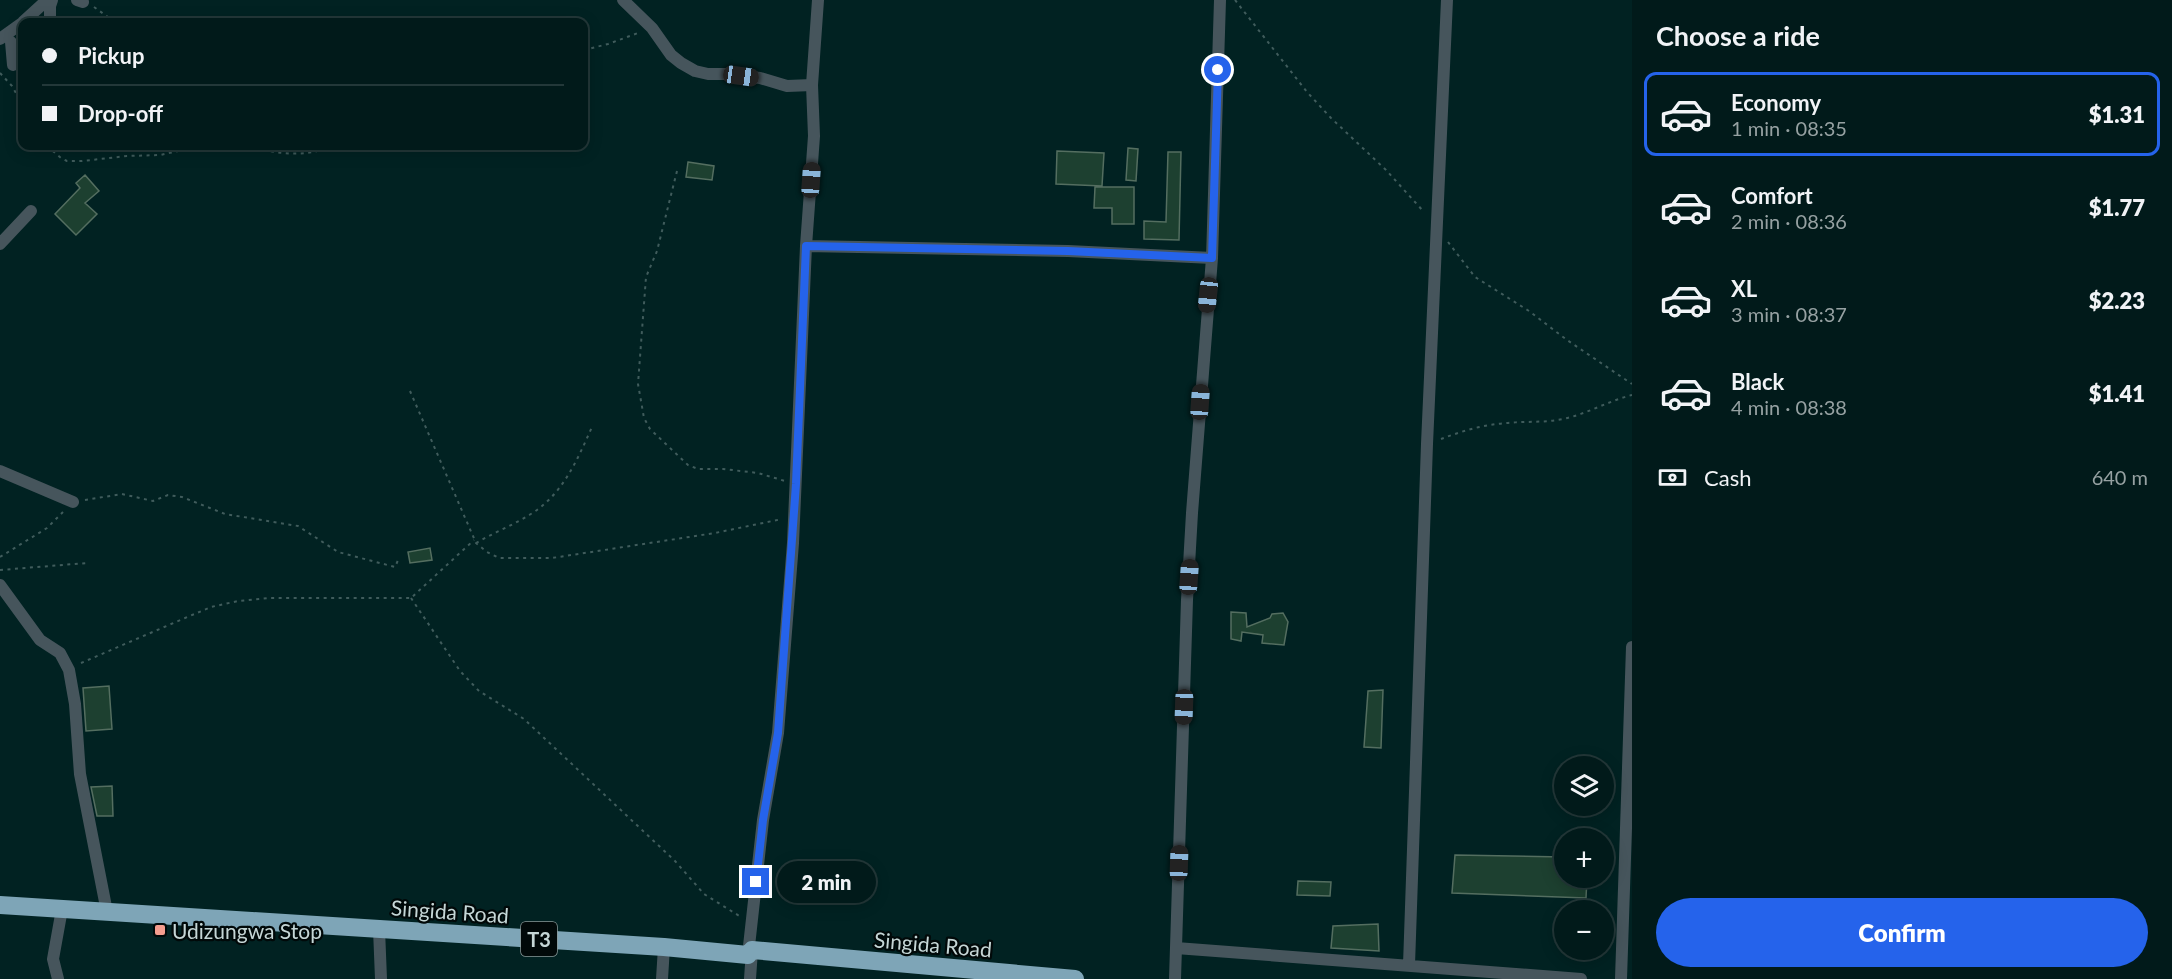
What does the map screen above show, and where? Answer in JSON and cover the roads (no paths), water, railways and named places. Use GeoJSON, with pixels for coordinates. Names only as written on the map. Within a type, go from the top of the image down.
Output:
{"type":"FeatureCollection","features":[{"type":"Feature","properties":{"kind":"highway","name":"Singida Road"},"geometry":{"type":"LineString","coordinates":[[0,905],[664,947],[1075,979]]}},
{"type":"Feature","properties":{"kind":"street"},"geometry":{"type":"LineString","coordinates":[[28,18],[47,0]]}},
{"type":"Feature","properties":{"kind":"street"},"geometry":{"type":"LineString","coordinates":[[50,18],[52,0]]}},
{"type":"Feature","properties":{"kind":"street"},"geometry":{"type":"LineString","coordinates":[[623,0],[651,28],[671,55],[695,71],[760,78],[787,86],[812,86]]}},
{"type":"Feature","properties":{"kind":"street"},"geometry":{"type":"LineString","coordinates":[[750,979],[751,924],[763,820],[778,733],[794,516],[806,246],[814,136],[812,86],[818,0]]}},
{"type":"Feature","properties":{"kind":"street"},"geometry":{"type":"LineString","coordinates":[[1175,979],[1187,600],[1194,478],[1212,258],[1220,0]]}},
{"type":"Feature","properties":{"kind":"street"},"geometry":{"type":"LineString","coordinates":[[1408,965],[1427,444],[1447,0]]}},
{"type":"Feature","properties":{"kind":"street"},"geometry":{"type":"LineString","coordinates":[[9,40],[13,65]]}},
{"type":"Feature","properties":{"kind":"street"},"geometry":{"type":"LineString","coordinates":[[0,244],[31,211]]}},
{"type":"Feature","properties":{"kind":"street"},"geometry":{"type":"LineString","coordinates":[[806,246],[1068,251],[1212,258]]}},
{"type":"Feature","properties":{"kind":"street"},"geometry":{"type":"LineString","coordinates":[[0,471],[73,502]]}},
{"type":"Feature","properties":{"kind":"street"},"geometry":{"type":"LineString","coordinates":[[0,585],[40,640],[60,653],[69,670],[75,704],[80,774],[106,912]]}},
{"type":"Feature","properties":{"kind":"street"},"geometry":{"type":"LineString","coordinates":[[1621,979],[1632,647]]}},
{"type":"Feature","properties":{"kind":"street"},"geometry":{"type":"LineString","coordinates":[[58,979],[53,959],[62,909]]}},
{"type":"Feature","properties":{"kind":"street"},"geometry":{"type":"LineString","coordinates":[[379,929],[381,979]]}},
{"type":"Feature","properties":{"kind":"street"},"geometry":{"type":"LineString","coordinates":[[662,979],[664,947]]}},
{"type":"Feature","properties":{"kind":"street"},"geometry":{"type":"LineString","coordinates":[[1176,948],[1581,979]]}},
{"type":"Feature","properties":{"kind":"place","name":"Udizungwa Stop"},"geometry":{"type":"Point","coordinates":[160,930]}}]}
